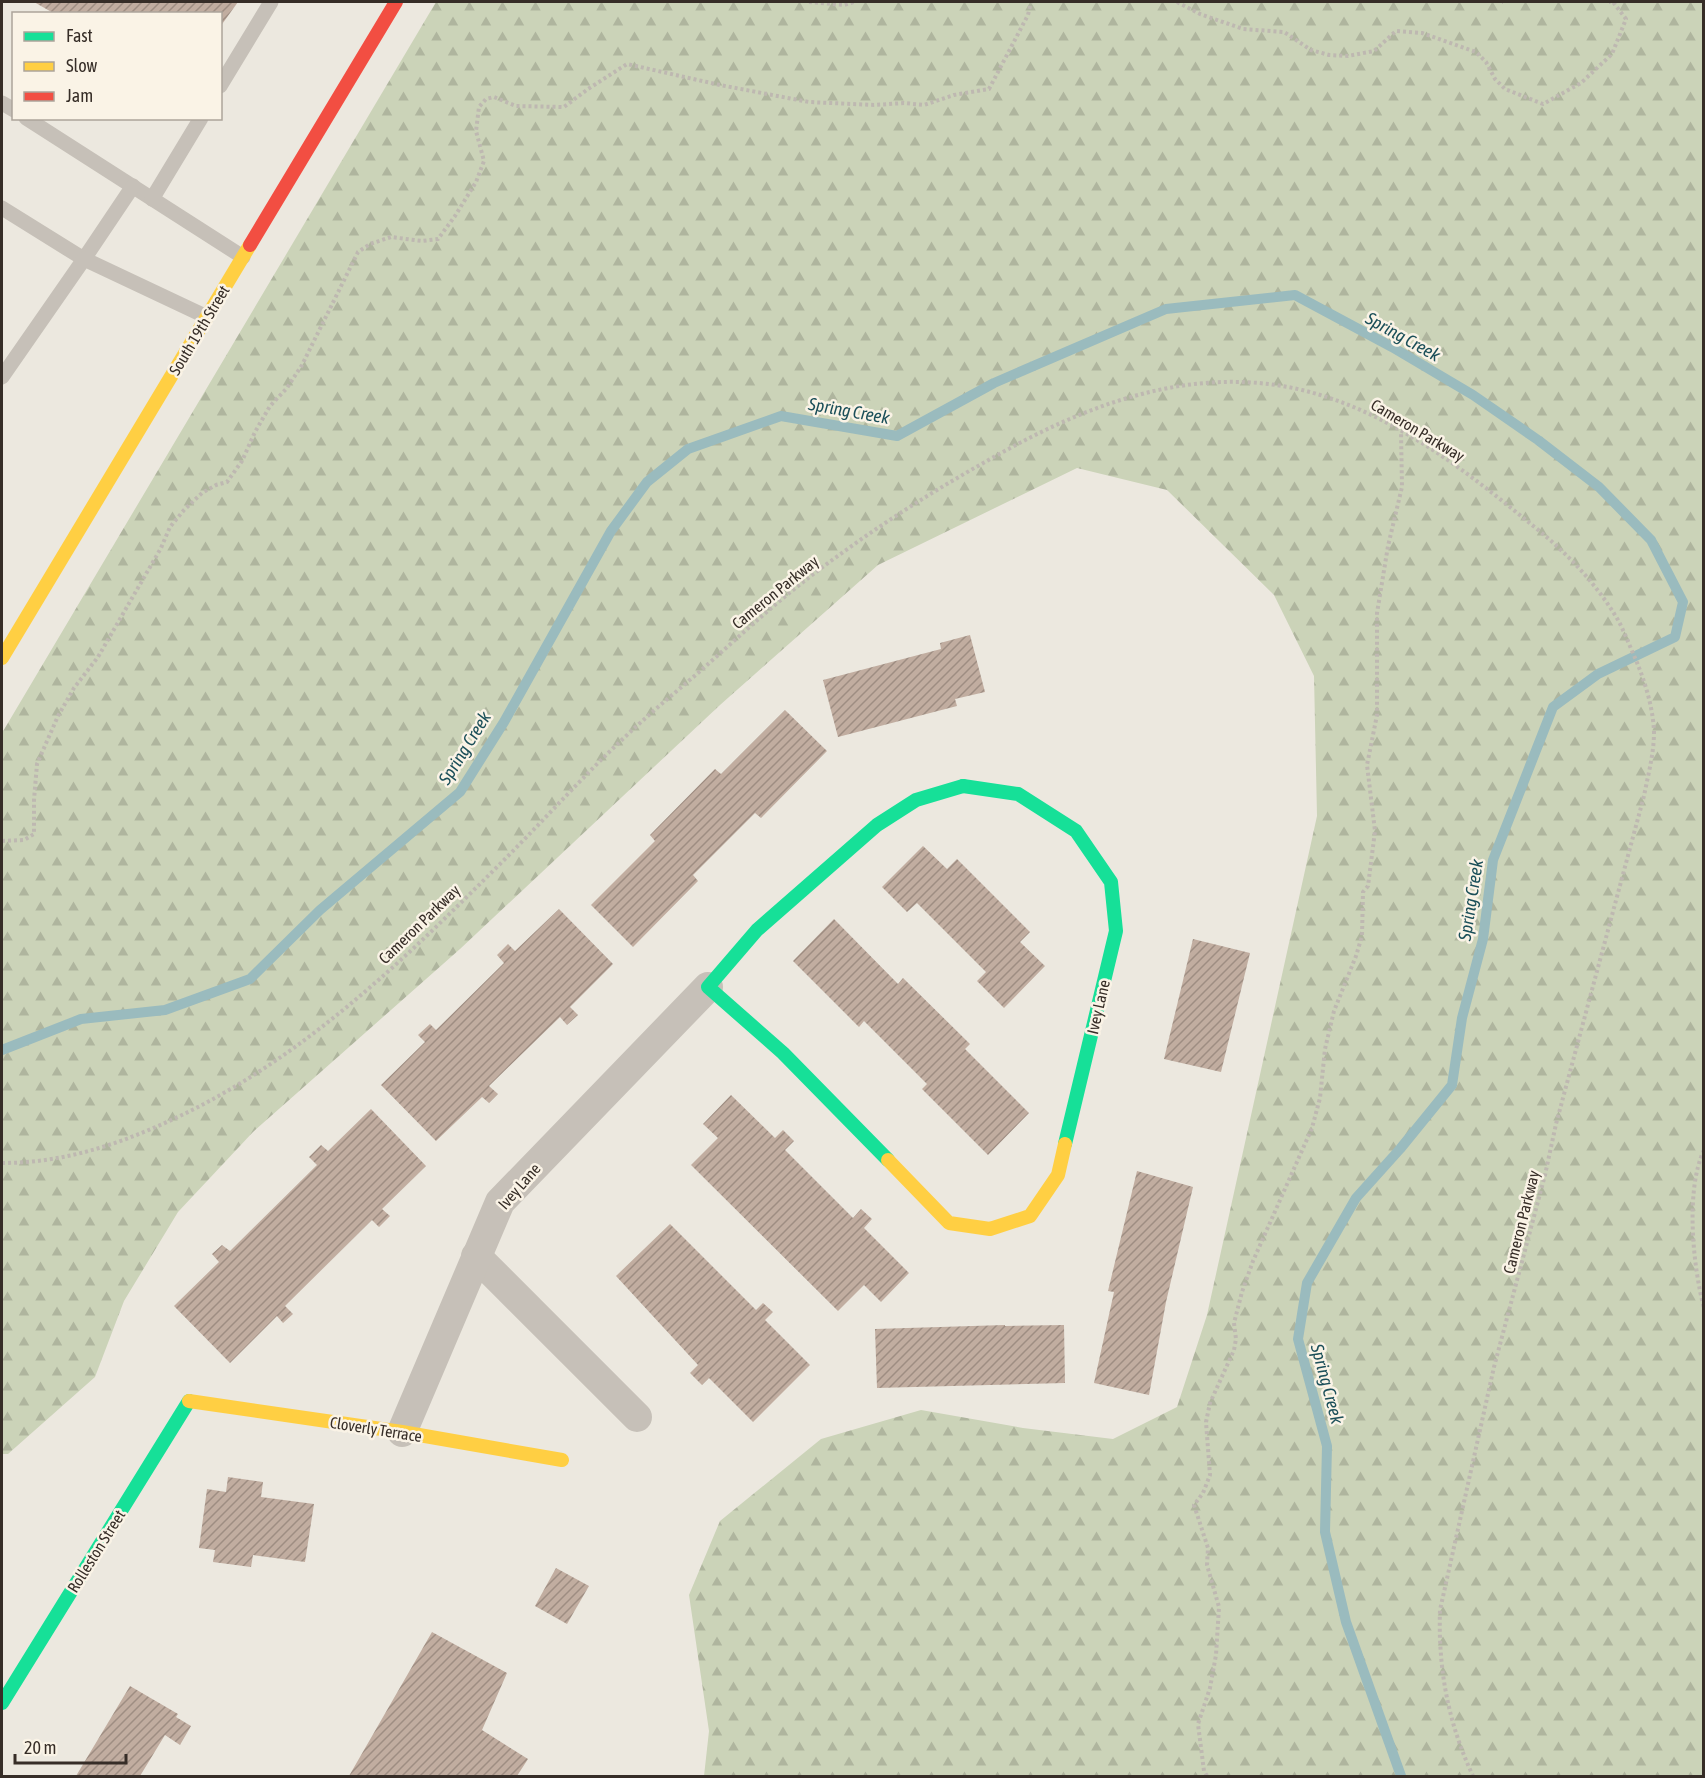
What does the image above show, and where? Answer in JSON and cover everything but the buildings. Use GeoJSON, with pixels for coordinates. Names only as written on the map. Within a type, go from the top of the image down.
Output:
{"type":"FeatureCollection","features":[{"type":"Feature","properties":{"kind":"street","name":"South 19th Street"},"geometry":{"type":"LineString","coordinates":[[2,658],[396,2]]}},
{"type":"Feature","properties":{"kind":"street","name":"Ivey Lane"},"geometry":{"type":"LineString","coordinates":[[402,1432],[500,1202],[708,987],[757,930],[877,825],[916,800],[963,786],[1018,794],[1076,831],[1111,882],[1116,931],[1058,1175],[1030,1216],[990,1229],[949,1223],[783,1053],[708,987]]}},
{"type":"Feature","properties":{"kind":"street"},"geometry":{"type":"LineString","coordinates":[[476,1256],[637,1417]]}},
{"type":"Feature","properties":{"kind":"street","name":"Cloverly Terrace"},"geometry":{"type":"LineString","coordinates":[[190,1400],[402,1432],[562,1461]]}},
{"type":"Feature","properties":{"kind":"street","name":"Rolleston Street"},"geometry":{"type":"LineString","coordinates":[[2,1703],[190,1400]]}},
{"type":"Feature","properties":{"kind":"lane"},"geometry":{"type":"LineString","coordinates":[[222,83],[272,2]]}},
{"type":"Feature","properties":{"kind":"lane"},"geometry":{"type":"LineString","coordinates":[[29,120],[243,257]]}},
{"type":"Feature","properties":{"kind":"lane"},"geometry":{"type":"LineString","coordinates":[[153,199],[200,120]]}},
{"type":"Feature","properties":{"kind":"lane"},"geometry":{"type":"LineString","coordinates":[[2,377],[133,186]]}},
{"type":"Feature","properties":{"kind":"lane"},"geometry":{"type":"LineString","coordinates":[[2,208],[84,259],[207,317]]}},
{"type":"Feature","properties":{"kind":"path"},"geometry":{"type":"LineString","coordinates":[[809,2],[844,5],[854,2]]}},
{"type":"Feature","properties":{"kind":"path"},"geometry":{"type":"LineString","coordinates":[[2,841],[24,840],[34,834],[37,764],[58,716],[98,657],[161,548],[170,527],[202,493],[227,482],[242,461],[270,406],[287,388],[302,365],[358,252],[370,244],[391,237],[422,241],[438,239],[456,216],[476,182],[484,161],[476,131],[479,107],[486,99],[494,97],[516,106],[564,107],[627,64],[809,102],[924,105],[954,95],[989,89],[1028,15],[1030,2]]}},
{"type":"Feature","properties":{"kind":"path"},"geometry":{"type":"LineString","coordinates":[[1177,2],[1200,14],[1243,29],[1284,32],[1311,50],[1329,56],[1348,56],[1374,51],[1396,31],[1422,33],[1476,52],[1505,89],[1543,104],[1581,83],[1612,54],[1626,19],[1613,2],[1609,2]]}},
{"type":"Feature","properties":{"kind":"path","name":"Cameron Parkway"},"geometry":{"type":"LineString","coordinates":[[2,1163],[62,1158],[99,1149],[136,1136],[201,1107],[276,1062],[347,1007],[387,972],[504,860],[622,740],[790,593],[866,536],[938,488],[1022,442],[1090,410],[1155,389],[1207,382],[1244,381],[1304,390],[1346,403],[1378,417],[1456,466],[1544,534],[1593,584],[1620,623],[1641,673],[1651,705],[1654,727],[1650,769],[1494,1367],[1440,1610],[1439,1642],[1446,1701],[1455,1733],[1473,1776]]}},
{"type":"Feature","properties":{"kind":"path"},"geometry":{"type":"LineString","coordinates":[[1207,1776],[1204,1771],[1198,1724],[1212,1677],[1220,1606],[1208,1565],[1208,1548],[1194,1505],[1203,1493],[1210,1475],[1206,1422],[1210,1403],[1234,1350],[1236,1339],[1234,1323],[1242,1292],[1253,1261],[1312,1128],[1320,1098],[1325,1049],[1334,1011],[1362,936],[1363,892],[1368,886],[1376,831],[1367,765],[1377,715],[1377,613],[1388,546],[1402,487],[1401,431]]}},
{"type":"Feature","properties":{"kind":"path"},"geometry":{"type":"LineString","coordinates":[[1704,1150],[1694,1181],[1692,1232],[1704,1308]]}},
{"type":"Feature","properties":{"kind":"green space"},"geometry":{"type":"Polygon","coordinates":[[[436,2],[1703,2],[1703,1776],[704,1776],[709,1731],[689,1595],[720,1521],[821,1439],[921,1410],[1023,1428],[1113,1439],[1177,1407],[1207,1315],[1317,816],[1314,676],[1274,595],[1167,490],[1077,468],[878,565],[720,705],[460,949],[253,1132],[178,1212],[124,1301],[95,1377],[8,1454],[2,1454],[2,733],[436,2]]]}},
{"type":"Feature","properties":{"kind":"waterway","name":"Spring Creek"},"geometry":{"type":"LineString","coordinates":[[2,1050],[81,1019],[165,1010],[250,979],[320,910],[460,792],[504,722],[611,531],[647,482],[688,449],[781,416],[897,436],[994,383],[1166,309],[1295,295],[1392,347],[1473,395],[1538,440],[1599,487],[1651,540],[1683,602],[1675,637],[1598,674],[1553,707],[1493,860],[1483,939],[1462,1018],[1452,1085],[1400,1149],[1356,1198],[1307,1283],[1298,1339],[1327,1446],[1325,1532],[1346,1622],[1401,1776]]}},
{"type":"Feature","properties":{"kind":"traffic: fast"},"geometry":{"type":"LineString","coordinates":[[963,786],[1018,794],[1076,831],[1111,882],[1116,931],[1065,1144]]}},
{"type":"Feature","properties":{"kind":"traffic: fast"},"geometry":{"type":"LineString","coordinates":[[888,1160],[783,1053],[708,987],[757,930],[877,825],[916,800],[963,786]]}},
{"type":"Feature","properties":{"kind":"traffic: fast"},"geometry":{"type":"LineString","coordinates":[[2,1703],[189,1401]]}},
{"type":"Feature","properties":{"kind":"traffic: slow"},"geometry":{"type":"LineString","coordinates":[[2,658],[250,245]]}},
{"type":"Feature","properties":{"kind":"traffic: slow"},"geometry":{"type":"LineString","coordinates":[[888,1160],[949,1223],[990,1229],[1030,1216],[1058,1175],[1065,1144]]}},
{"type":"Feature","properties":{"kind":"traffic: slow"},"geometry":{"type":"LineString","coordinates":[[189,1401],[402,1432],[562,1460]]}},
{"type":"Feature","properties":{"kind":"traffic: jam"},"geometry":{"type":"LineString","coordinates":[[250,245],[396,2]]}}]}
